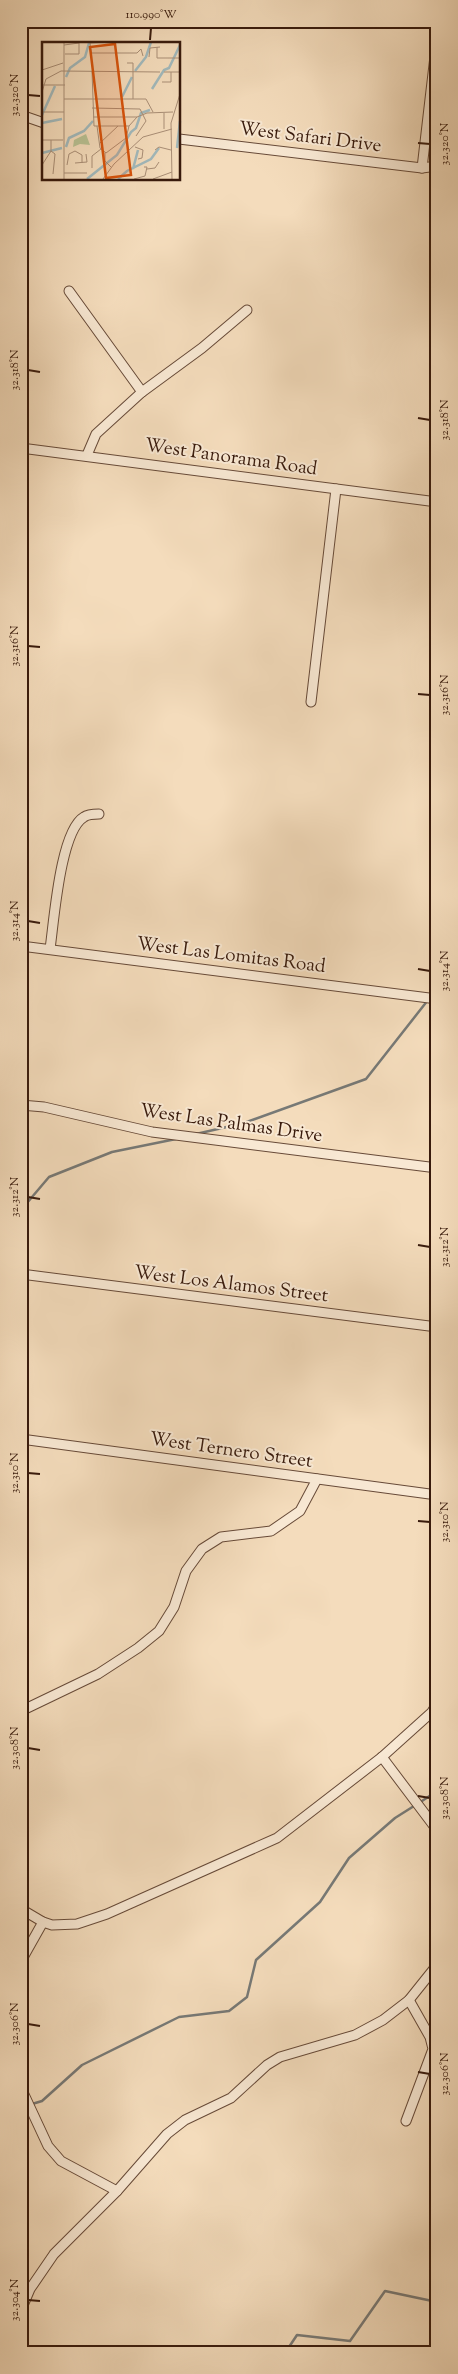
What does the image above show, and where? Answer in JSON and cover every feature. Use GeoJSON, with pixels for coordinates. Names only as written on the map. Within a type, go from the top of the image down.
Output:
{"type":"FeatureCollection","features":[{"type":"Feature","properties":{"kind":"street"},"geometry":{"type":"LineString","coordinates":[[422,168],[437,39]]}},
{"type":"Feature","properties":{"kind":"street"},"geometry":{"type":"LineString","coordinates":[[21,115],[42,122]]}},
{"type":"Feature","properties":{"kind":"street","name":"West Safari Drive"},"geometry":{"type":"LineString","coordinates":[[180,139],[422,168],[437,166]]}},
{"type":"Feature","properties":{"kind":"street"},"geometry":{"type":"LineString","coordinates":[[69,291],[142,392]]}},
{"type":"Feature","properties":{"kind":"street"},"geometry":{"type":"LineString","coordinates":[[87,455],[96,434],[142,392],[200,349],[247,310]]}},
{"type":"Feature","properties":{"kind":"street","name":"West Panorama Road"},"geometry":{"type":"LineString","coordinates":[[21,448],[87,455],[336,489],[436,499]]}},
{"type":"Feature","properties":{"kind":"street"},"geometry":{"type":"LineString","coordinates":[[311,702],[336,489]]}},
{"type":"Feature","properties":{"kind":"street"},"geometry":{"type":"LineString","coordinates":[[50,949],[64,853],[76,825],[84,817],[99,814]]}},
{"type":"Feature","properties":{"kind":"street","name":"West Las Lomitas Road"},"geometry":{"type":"LineString","coordinates":[[21,946],[437,999]]}},
{"type":"Feature","properties":{"kind":"street","name":"West Las Palmas Drive"},"geometry":{"type":"LineString","coordinates":[[21,1105],[44,1108],[152,1132],[437,1168]]}},
{"type":"Feature","properties":{"kind":"street","name":"West Los Alamos Street"},"geometry":{"type":"LineString","coordinates":[[21,1274],[437,1327]]}},
{"type":"Feature","properties":{"kind":"street","name":"West Ternero Street"},"geometry":{"type":"LineString","coordinates":[[21,1439],[437,1495]]}},
{"type":"Feature","properties":{"kind":"street"},"geometry":{"type":"LineString","coordinates":[[21,1711],[98,1674],[138,1648],[159,1631],[174,1607],[186,1571],[202,1549],[221,1537],[271,1531],[300,1511],[317,1479]]}},
{"type":"Feature","properties":{"kind":"street"},"geometry":{"type":"LineString","coordinates":[[21,1909],[43,1922],[69,1926],[96,1919],[277,1838],[382,1757],[432,1712],[437,1704]]}},
{"type":"Feature","properties":{"kind":"street"},"geometry":{"type":"LineString","coordinates":[[382,1757],[437,1830]]}},
{"type":"Feature","properties":{"kind":"street"},"geometry":{"type":"LineString","coordinates":[[21,1962],[43,1922]]}},
{"type":"Feature","properties":{"kind":"street"},"geometry":{"type":"LineString","coordinates":[[21,2310],[30,2289],[54,2254],[117,2191],[167,2134],[186,2120],[231,2098],[266,2065],[294,2052],[355,2035],[383,2020],[409,2000],[437,1965]]}},
{"type":"Feature","properties":{"kind":"street"},"geometry":{"type":"LineString","coordinates":[[406,2121],[433,2049],[427,2031],[409,2000]]}},
{"type":"Feature","properties":{"kind":"street"},"geometry":{"type":"LineString","coordinates":[[21,2088],[48,2146],[61,2161],[117,2191]]}},
{"type":"Feature","properties":{"kind":"waterway"},"geometry":{"type":"LineString","coordinates":[[431,996],[437,989]]}},
{"type":"Feature","properties":{"kind":"waterway"},"geometry":{"type":"LineString","coordinates":[[196,1134],[244,1123],[366,1079],[428,1000]]}},
{"type":"Feature","properties":{"kind":"waterway"},"geometry":{"type":"LineString","coordinates":[[21,1210],[49,1177],[112,1152],[176,1139]]}},
{"type":"Feature","properties":{"kind":"waterway"},"geometry":{"type":"LineString","coordinates":[[419,1803],[437,1791]]}},
{"type":"Feature","properties":{"kind":"waterway"},"geometry":{"type":"LineString","coordinates":[[32,2104],[42,2101],[82,2065],[179,2017],[229,2011],[247,1997],[256,1960],[320,1902],[349,1858],[395,1818],[414,1806]]}},
{"type":"Feature","properties":{"kind":"waterway"},"geometry":{"type":"LineString","coordinates":[[285,2353],[297,2335],[350,2341],[385,2291],[437,2302]]}}]}
